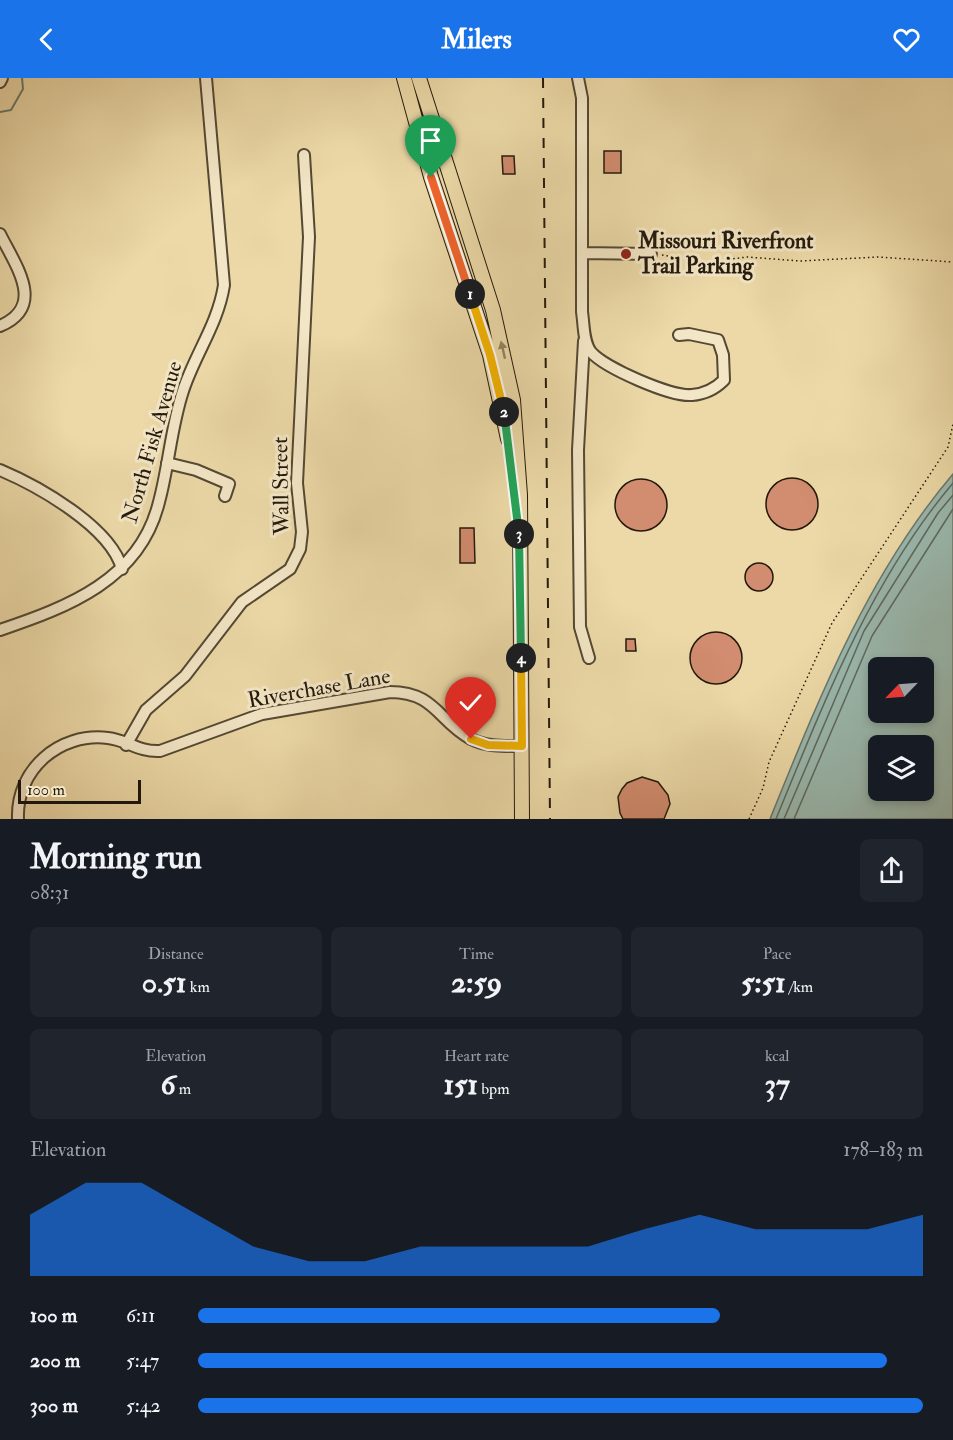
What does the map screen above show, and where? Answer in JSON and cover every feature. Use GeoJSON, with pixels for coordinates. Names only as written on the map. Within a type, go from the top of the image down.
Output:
{"type":"FeatureCollection","features":[{"type":"Feature","properties":{"kind":"main road"},"geometry":{"type":"LineString","coordinates":[[404,78],[431,177],[498,384],[510,450],[519,534]]}},
{"type":"Feature","properties":{"kind":"main road"},"geometry":{"type":"LineString","coordinates":[[419,78],[493,310],[508,373],[519,468],[522,819]]}},
{"type":"Feature","properties":{"kind":"street"},"geometry":{"type":"LineString","coordinates":[[0,82],[2,78]]}},
{"type":"Feature","properties":{"kind":"street","name":"North Fisk Avenue"},"geometry":{"type":"LineString","coordinates":[[0,630],[84,597],[122,570],[141,545],[155,517],[182,391],[217,315],[224,285],[206,78]]}},
{"type":"Feature","properties":{"kind":"street"},"geometry":{"type":"LineString","coordinates":[[578,78],[582,98],[582,281],[585,335],[578,450],[580,627],[589,658]]}},
{"type":"Feature","properties":{"kind":"street","name":"Wall Street"},"geometry":{"type":"LineString","coordinates":[[126,745],[146,710],[185,676],[243,602],[290,569],[300,549],[302,532],[297,483],[309,237],[304,155]]}},
{"type":"Feature","properties":{"kind":"street"},"geometry":{"type":"LineString","coordinates":[[0,234],[23,283],[25,294],[23,306],[12,320],[0,326]]}},
{"type":"Feature","properties":{"kind":"street"},"geometry":{"type":"LineString","coordinates":[[583,253],[651,254]]}},
{"type":"Feature","properties":{"kind":"street"},"geometry":{"type":"LineString","coordinates":[[585,335],[590,351],[618,370],[641,380],[690,395],[715,389],[724,380],[723,355],[718,340],[710,336],[679,335]]}},
{"type":"Feature","properties":{"kind":"street"},"geometry":{"type":"LineString","coordinates":[[167,463],[196,470],[229,484],[225,496]]}},
{"type":"Feature","properties":{"kind":"street"},"geometry":{"type":"LineString","coordinates":[[0,470],[50,496],[83,521],[119,558],[122,570]]}},
{"type":"Feature","properties":{"kind":"street","name":"Riverchase Lane"},"geometry":{"type":"LineString","coordinates":[[18,819],[19,802],[28,777],[45,756],[76,740],[96,737],[116,740],[143,750],[172,749],[261,714],[400,692],[430,702],[466,736],[476,741],[493,746],[522,746]]}},
{"type":"Feature","properties":{"kind":"path"},"geometry":{"type":"LineString","coordinates":[[651,254],[706,262],[747,257],[800,261],[878,257],[953,262]]}},
{"type":"Feature","properties":{"kind":"path"},"geometry":{"type":"LineString","coordinates":[[749,819],[763,788],[769,762],[832,623],[948,447],[953,424]]}},
{"type":"Feature","properties":{"kind":"water"},"geometry":{"type":"Polygon","coordinates":[[[953,474],[953,819],[770,819],[827,683],[895,553],[953,474]]]}},
{"type":"Feature","properties":{"kind":"building"},"geometry":{"type":"Polygon","coordinates":[[[604,151],[621,151],[621,173],[604,173],[604,151]]]}},
{"type":"Feature","properties":{"kind":"building"},"geometry":{"type":"Polygon","coordinates":[[[502,156],[514,156],[515,174],[503,174],[502,156]]]}},
{"type":"Feature","properties":{"kind":"building"},"geometry":{"type":"Polygon","coordinates":[[[792,478],[802,480],[810,486],[816,494],[818,504],[816,514],[810,522],[802,528],[792,530],[782,528],[774,522],[768,514],[766,504],[768,494],[774,486],[782,480],[792,478]]]}},
{"type":"Feature","properties":{"kind":"building"},"geometry":{"type":"Polygon","coordinates":[[[641,479],[651,481],[659,487],[665,495],[667,505],[665,515],[659,523],[651,529],[641,531],[631,529],[623,523],[617,515],[615,505],[617,495],[623,487],[631,481],[641,479]]]}},
{"type":"Feature","properties":{"kind":"building"},"geometry":{"type":"Polygon","coordinates":[[[460,528],[474,528],[475,563],[460,563],[460,528]]]}},
{"type":"Feature","properties":{"kind":"building"},"geometry":{"type":"Polygon","coordinates":[[[759,563],[769,567],[773,577],[769,587],[759,591],[749,587],[745,577],[749,567],[759,563]]]}},
{"type":"Feature","properties":{"kind":"building"},"geometry":{"type":"Polygon","coordinates":[[[716,632],[726,634],[734,640],[740,648],[742,658],[740,668],[734,676],[726,682],[716,684],[706,682],[698,676],[692,668],[690,658],[692,648],[698,640],[706,634],[716,632]]]}},
{"type":"Feature","properties":{"kind":"building"},"geometry":{"type":"Polygon","coordinates":[[[626,639],[635,639],[636,651],[626,651],[626,639]]]}},
{"type":"Feature","properties":{"kind":"building"},"geometry":{"type":"Polygon","coordinates":[[[642,777],[658,782],[668,795],[670,804],[664,819],[623,819],[618,797],[627,783],[642,777]]]}},
{"type":"Feature","properties":{"kind":"waterway"},"geometry":{"type":"LineString","coordinates":[[0,112],[11,110],[23,89],[22,78]]}},
{"type":"Feature","properties":{"kind":"railway"},"geometry":{"type":"LineString","coordinates":[[543,78],[550,819]]}},
{"type":"Feature","properties":{"kind":"place","name":"Missouri Riverfront Trail Parking"},"geometry":{"type":"Point","coordinates":[626,254]}},
{"type":"Feature","properties":{"kind":"route"},"geometry":{"type":"LineString","coordinates":[[431,177],[498,384],[512,461],[519,534],[522,746],[493,746],[471,739]]}}]}
